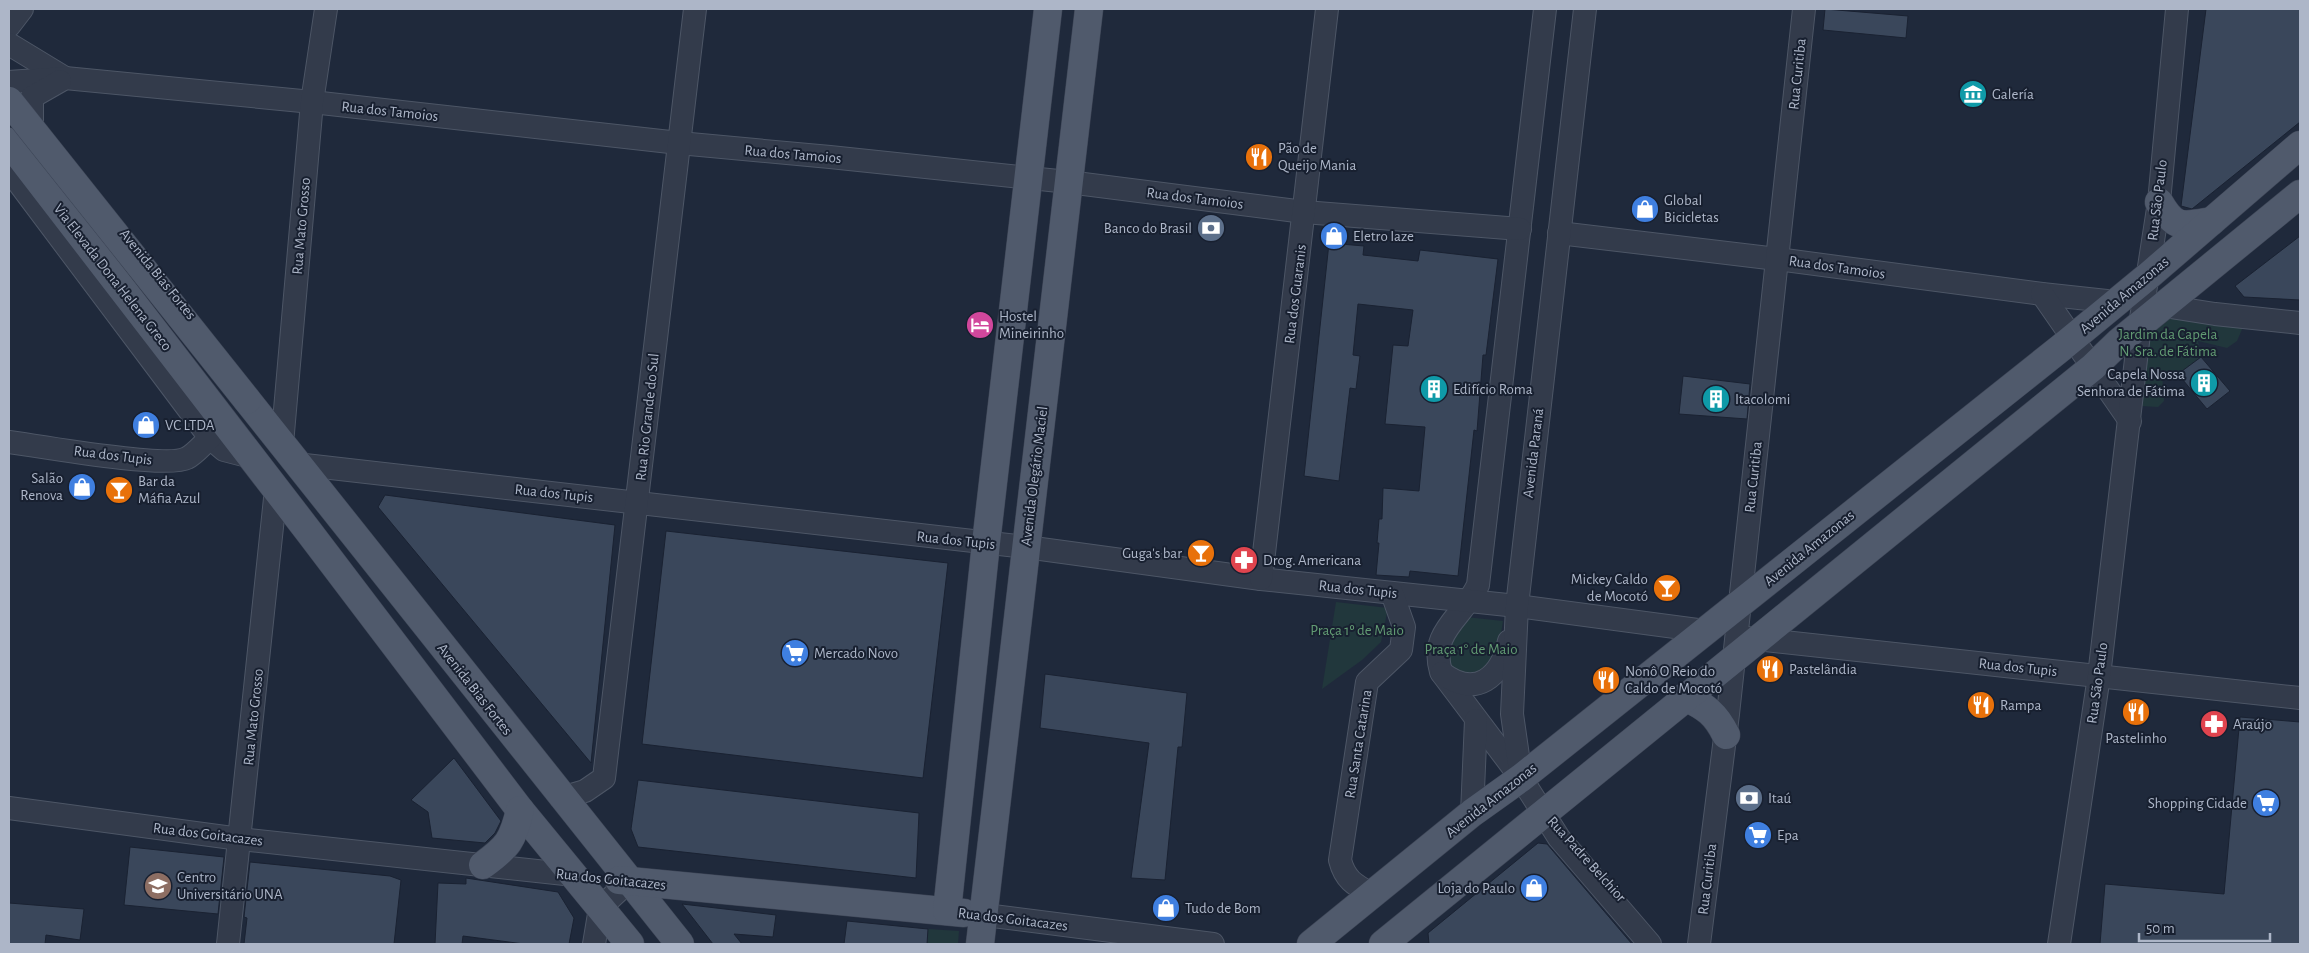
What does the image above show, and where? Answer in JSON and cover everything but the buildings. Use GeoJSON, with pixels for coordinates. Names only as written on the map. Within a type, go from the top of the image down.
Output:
{"type":"FeatureCollection","features":[{"type":"Feature","properties":{"kind":"main road"},"geometry":{"type":"LineString","coordinates":[[947,911],[986,543],[1048,9]]}},
{"type":"Feature","properties":{"kind":"main road","name":"Avenida Olegário Maciel"},"geometry":{"type":"LineString","coordinates":[[980,944],[985,915],[1089,9]]}},
{"type":"Feature","properties":{"kind":"main road","name":"Via Elevada Dona Helena Greco"},"geometry":{"type":"LineString","coordinates":[[9,101],[247,400]]}},
{"type":"Feature","properties":{"kind":"main road","name":"Via Elevada Dona Helena Greco"},"geometry":{"type":"LineString","coordinates":[[9,142],[213,425]]}},
{"type":"Feature","properties":{"kind":"main road","name":"Avenida Amazonas"},"geometry":{"type":"LineString","coordinates":[[1311,944],[1472,813],[1521,778],[2072,338],[2147,277],[2300,145]]}},
{"type":"Feature","properties":{"kind":"main road"},"geometry":{"type":"LineString","coordinates":[[1383,944],[1685,697],[1742,644],[2093,367],[2140,325],[2300,194]]}},
{"type":"Feature","properties":{"kind":"main road"},"geometry":{"type":"LineString","coordinates":[[2159,202],[2168,218],[2178,225],[2187,226],[2212,220]]}},
{"type":"Feature","properties":{"kind":"main road","name":"Avenida Bias Fortes"},"geometry":{"type":"LineString","coordinates":[[247,400],[561,798],[680,944]]}},
{"type":"Feature","properties":{"kind":"main road"},"geometry":{"type":"LineString","coordinates":[[213,425],[251,457],[520,810],[630,944]]}},
{"type":"Feature","properties":{"kind":"main road"},"geometry":{"type":"LineString","coordinates":[[1685,697],[1705,706],[1713,713],[1726,735]]}},
{"type":"Feature","properties":{"kind":"main road"},"geometry":{"type":"LineString","coordinates":[[483,865],[501,852],[514,834],[520,810]]}},
{"type":"Feature","properties":{"kind":"main road","name":"Rua dos Goitacazes"},"geometry":{"type":"LineString","coordinates":[[574,876],[985,915]]}},
{"type":"Feature","properties":{"kind":"street"},"geometry":{"type":"LineString","coordinates":[[9,26],[22,9]]}},
{"type":"Feature","properties":{"kind":"street","name":"Rua Mato Grosso"},"geometry":{"type":"LineString","coordinates":[[284,447],[312,102],[326,9]]}},
{"type":"Feature","properties":{"kind":"street","name":"Rua Rio Grande do Sul"},"geometry":{"type":"LineString","coordinates":[[561,798],[586,792],[604,778],[695,9]]}},
{"type":"Feature","properties":{"kind":"street","name":"Rua dos Guaranis"},"geometry":{"type":"LineString","coordinates":[[1261,579],[1327,9]]}},
{"type":"Feature","properties":{"kind":"street","name":"Avenida Paraná"},"geometry":{"type":"LineString","coordinates":[[1544,812],[1521,778],[1441,672],[1437,649],[1442,634],[1471,601],[1478,585],[1545,9]]}},
{"type":"Feature","properties":{"kind":"street","name":"Avenida Paraná"},"geometry":{"type":"LineString","coordinates":[[1521,778],[1512,714],[1517,606],[1585,9]]}},
{"type":"Feature","properties":{"kind":"street","name":"Rua Curitiba"},"geometry":{"type":"LineString","coordinates":[[1699,944],[1726,735],[1742,644],[1739,604],[1804,9]]}},
{"type":"Feature","properties":{"kind":"street","name":"Rua São Paulo"},"geometry":{"type":"LineString","coordinates":[[2059,944],[2099,676],[2140,325],[2159,202],[2177,9]]}},
{"type":"Feature","properties":{"kind":"street","name":"Rua dos Tamoios"},"geometry":{"type":"LineString","coordinates":[[9,44],[65,78]]}},
{"type":"Feature","properties":{"kind":"street"},"geometry":{"type":"LineString","coordinates":[[9,120],[32,121],[32,97],[65,78]]}},
{"type":"Feature","properties":{"kind":"street","name":"Rua dos Tamoios"},"geometry":{"type":"LineString","coordinates":[[9,82],[65,78],[312,102],[678,143],[1068,182],[1304,212],[1520,229]]}},
{"type":"Feature","properties":{"kind":"street","name":"Avenida Bias Fortes"},"geometry":{"type":"LineString","coordinates":[[32,121],[269,410],[284,447]]}},
{"type":"Feature","properties":{"kind":"street"},"geometry":{"type":"LineString","coordinates":[[9,170],[213,425]]}},
{"type":"Feature","properties":{"kind":"street","name":"Rua dos Tamoios"},"geometry":{"type":"LineString","coordinates":[[1559,233],[2116,302]]}},
{"type":"Feature","properties":{"kind":"street"},"geometry":{"type":"LineString","coordinates":[[2042,294],[2130,421]]}},
{"type":"Feature","properties":{"kind":"street"},"geometry":{"type":"LineString","coordinates":[[2164,306],[2215,314],[2300,323]]}},
{"type":"Feature","properties":{"kind":"street","name":"Rua dos Tupis"},"geometry":{"type":"LineString","coordinates":[[9,442],[142,460],[169,461],[187,459],[213,425]]}},
{"type":"Feature","properties":{"kind":"street","name":"Rua dos Tupis"},"geometry":{"type":"LineString","coordinates":[[284,447],[638,503],[1026,547],[1261,579],[1517,606],[1705,631]]}},
{"type":"Feature","properties":{"kind":"street","name":"Rua Mato Grosso"},"geometry":{"type":"LineString","coordinates":[[228,944],[276,489]]}},
{"type":"Feature","properties":{"kind":"street","name":"Rua Santa Catarina"},"geometry":{"type":"LineString","coordinates":[[1372,895],[1350,882],[1343,873],[1340,860],[1367,682],[1401,650],[1404,627],[1392,593]]}},
{"type":"Feature","properties":{"kind":"street"},"geometry":{"type":"LineString","coordinates":[[1441,672],[1453,682],[1466,684],[1478,684],[1489,678],[1500,668],[1507,651],[1517,606]]}},
{"type":"Feature","properties":{"kind":"street","name":"Rua dos Tupis"},"geometry":{"type":"LineString","coordinates":[[1742,644],[2099,676],[2300,698]]}},
{"type":"Feature","properties":{"kind":"street"},"geometry":{"type":"LineString","coordinates":[[1472,813],[1476,720]]}},
{"type":"Feature","properties":{"kind":"street","name":"Rua dos Goitacazes"},"geometry":{"type":"LineString","coordinates":[[9,808],[240,839],[574,876]]}},
{"type":"Feature","properties":{"kind":"street","name":"Rua Padre Belchior"},"geometry":{"type":"LineString","coordinates":[[1544,812],[1560,838],[1650,944]]}},
{"type":"Feature","properties":{"kind":"street","name":"Rua Padre Belchior"},"geometry":{"type":"LineString","coordinates":[[1544,812],[1565,832],[1661,944]]}},
{"type":"Feature","properties":{"kind":"street"},"geometry":{"type":"LineString","coordinates":[[594,944],[600,908],[629,881]]}},
{"type":"Feature","properties":{"kind":"street","name":"Rua dos Goitacazes"},"geometry":{"type":"LineString","coordinates":[[985,915],[1213,944]]}},
{"type":"Feature","properties":{"kind":"green space","name":"Jardim da Capela N. Sra. de Fátima"},"geometry":{"type":"Polygon","coordinates":[[[2164,306],[2243,327],[2237,341],[2227,348],[2198,341],[2201,357],[2178,374],[2162,372],[2164,401],[2158,407],[2141,406],[2140,325],[2164,306]]]}},
{"type":"Feature","properties":{"kind":"green space","name":"Praça 1º de Maio"},"geometry":{"type":"Polygon","coordinates":[[[1336,602],[1388,608],[1381,642],[1362,660],[1322,689],[1336,602]]]}},
{"type":"Feature","properties":{"kind":"green space","name":"Praça 1° de Maio"},"geometry":{"type":"Polygon","coordinates":[[[1466,617],[1503,621],[1496,653],[1489,664],[1475,677],[1448,672],[1447,636],[1466,617]]]}},
{"type":"Feature","properties":{"kind":"green space"},"geometry":{"type":"Polygon","coordinates":[[[928,929],[959,931],[958,944],[927,944],[928,929]]]}},
{"type":"Feature","properties":{"kind":"place","name":"Galería"},"geometry":{"type":"Point","coordinates":[1973,94]}},
{"type":"Feature","properties":{"kind":"place","name":"Pão de Queijo Mania"},"geometry":{"type":"Point","coordinates":[1259,157]}},
{"type":"Feature","properties":{"kind":"place","name":"Global Bicicletas"},"geometry":{"type":"Point","coordinates":[1645,209]}},
{"type":"Feature","properties":{"kind":"place","name":"Banco do Brasil"},"geometry":{"type":"Point","coordinates":[1211,228]}},
{"type":"Feature","properties":{"kind":"place","name":"Eletro Iaze"},"geometry":{"type":"Point","coordinates":[1334,236]}},
{"type":"Feature","properties":{"kind":"place","name":"Hostel Mineirinho"},"geometry":{"type":"Point","coordinates":[980,325]}},
{"type":"Feature","properties":{"kind":"place","name":"Capela Nossa Senhora de Fátima"},"geometry":{"type":"Point","coordinates":[2204,383]}},
{"type":"Feature","properties":{"kind":"place","name":"Edifício Roma"},"geometry":{"type":"Point","coordinates":[1434,389]}},
{"type":"Feature","properties":{"kind":"place","name":"Itacolomi"},"geometry":{"type":"Point","coordinates":[1716,399]}},
{"type":"Feature","properties":{"kind":"place","name":"VC LTDA"},"geometry":{"type":"Point","coordinates":[146,425]}},
{"type":"Feature","properties":{"kind":"place","name":"Salão Renova"},"geometry":{"type":"Point","coordinates":[82,487]}},
{"type":"Feature","properties":{"kind":"place","name":"Bar da Máfia Azul"},"geometry":{"type":"Point","coordinates":[119,490]}},
{"type":"Feature","properties":{"kind":"place","name":"Guga's bar"},"geometry":{"type":"Point","coordinates":[1201,553]}},
{"type":"Feature","properties":{"kind":"place","name":"Drog. Americana"},"geometry":{"type":"Point","coordinates":[1244,560]}},
{"type":"Feature","properties":{"kind":"place","name":"Mickey Caldo de Mocotó"},"geometry":{"type":"Point","coordinates":[1667,588]}},
{"type":"Feature","properties":{"kind":"place","name":"Mercado Novo"},"geometry":{"type":"Point","coordinates":[795,653]}},
{"type":"Feature","properties":{"kind":"place","name":"Pastelândia"},"geometry":{"type":"Point","coordinates":[1770,669]}},
{"type":"Feature","properties":{"kind":"place","name":"Nonô O Reio do Caldo de Mocotó"},"geometry":{"type":"Point","coordinates":[1606,680]}},
{"type":"Feature","properties":{"kind":"place","name":"Rampa"},"geometry":{"type":"Point","coordinates":[1981,705]}},
{"type":"Feature","properties":{"kind":"place","name":"Pastelinho"},"geometry":{"type":"Point","coordinates":[2136,712]}},
{"type":"Feature","properties":{"kind":"place","name":"Araújo"},"geometry":{"type":"Point","coordinates":[2214,724]}},
{"type":"Feature","properties":{"kind":"place","name":"Itaú"},"geometry":{"type":"Point","coordinates":[1749,798]}},
{"type":"Feature","properties":{"kind":"place","name":"Shopping Cidade"},"geometry":{"type":"Point","coordinates":[2266,803]}},
{"type":"Feature","properties":{"kind":"place","name":"Epa"},"geometry":{"type":"Point","coordinates":[1758,835]}},
{"type":"Feature","properties":{"kind":"place","name":"Centro Universitário UNA"},"geometry":{"type":"Point","coordinates":[158,886]}},
{"type":"Feature","properties":{"kind":"place","name":"Loja do Paulo"},"geometry":{"type":"Point","coordinates":[1534,888]}},
{"type":"Feature","properties":{"kind":"place","name":"Tudo de Bom"},"geometry":{"type":"Point","coordinates":[1166,908]}}]}
